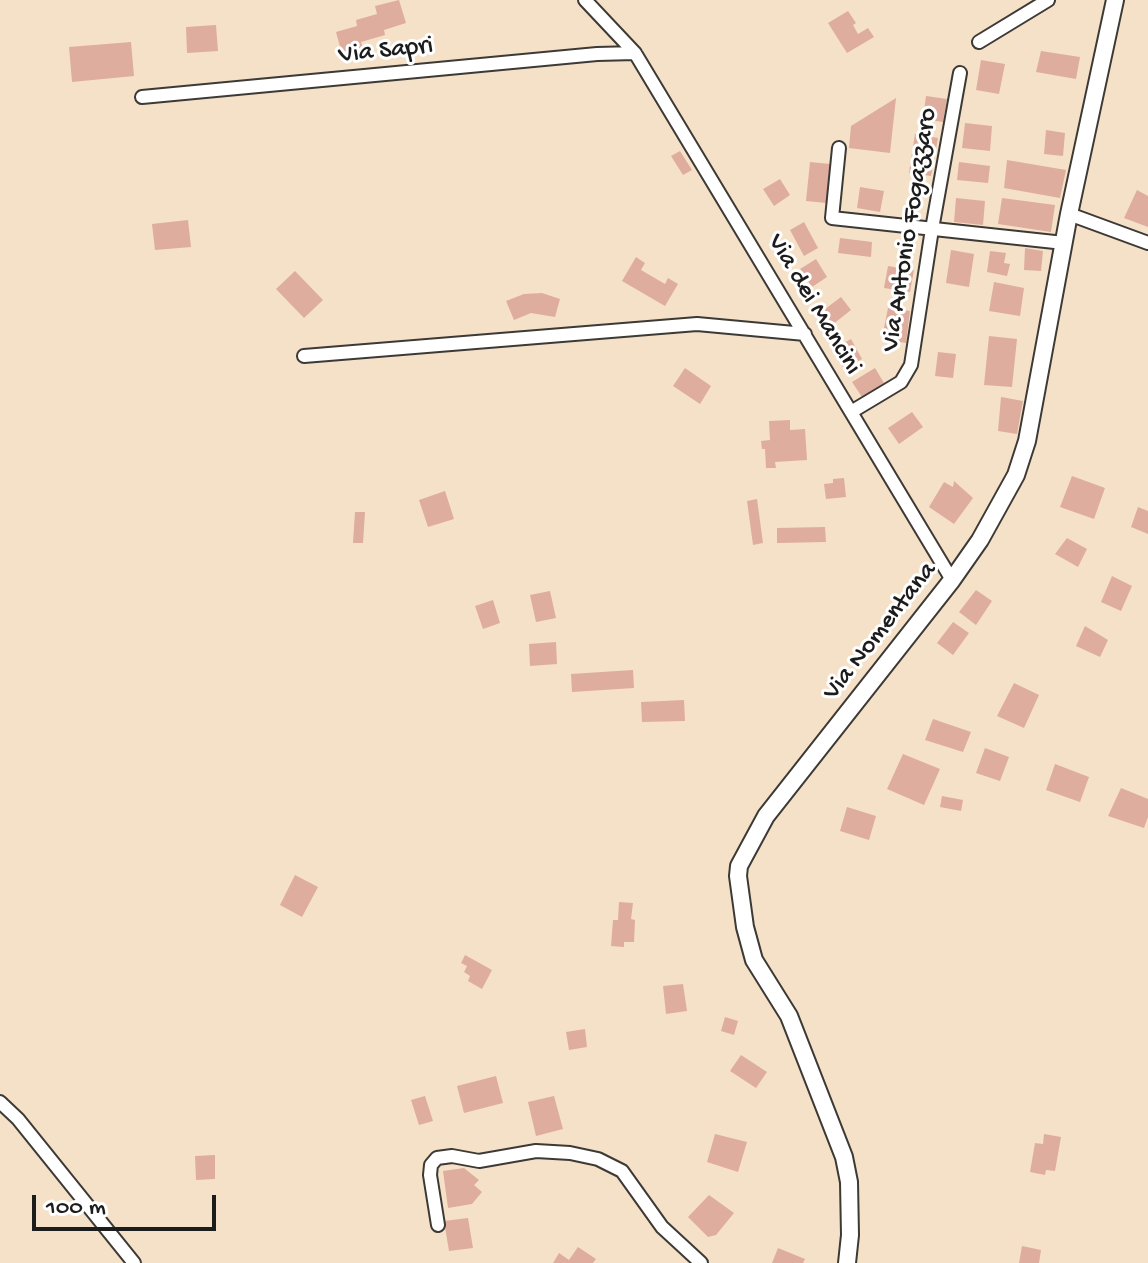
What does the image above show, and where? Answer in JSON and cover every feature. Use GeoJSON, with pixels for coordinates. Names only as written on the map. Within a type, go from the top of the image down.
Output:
{"type":"FeatureCollection","features":[{"type":"Feature","properties":{"kind":"main road","name":"Via Nomentana"},"geometry":{"type":"LineString","coordinates":[[847,1263],[850,1193],[844,1157],[789,1016],[754,960],[745,927],[739,866],[766,816],[952,580],[980,540],[1020,465],[1115,0]]}},
{"type":"Feature","properties":{"kind":"street","name":"Via dei Mancini"},"geometry":{"type":"LineString","coordinates":[[585,0],[635,53],[952,580]]}},
{"type":"Feature","properties":{"kind":"street"},"geometry":{"type":"LineString","coordinates":[[979,42],[1048,0]]}},
{"type":"Feature","properties":{"kind":"street","name":"Via Sapri"},"geometry":{"type":"LineString","coordinates":[[142,97],[635,53]]}},
{"type":"Feature","properties":{"kind":"street","name":"Via Antonio Fogazzaro"},"geometry":{"type":"LineString","coordinates":[[851,412],[898,384],[908,374],[960,73]]}},
{"type":"Feature","properties":{"kind":"street"},"geometry":{"type":"LineString","coordinates":[[839,148],[832,218],[1064,243]]}},
{"type":"Feature","properties":{"kind":"street"},"geometry":{"type":"LineString","coordinates":[[1069,214],[1148,243]]}},
{"type":"Feature","properties":{"kind":"street"},"geometry":{"type":"LineString","coordinates":[[304,356],[697,324],[805,334]]}},
{"type":"Feature","properties":{"kind":"street"},"geometry":{"type":"LineString","coordinates":[[0,1102],[134,1263]]}},
{"type":"Feature","properties":{"kind":"street"},"geometry":{"type":"LineString","coordinates":[[438,1225],[429,1169],[437,1158],[452,1156],[479,1161],[536,1151],[570,1153],[598,1159],[622,1171],[662,1227],[701,1263]]}},
{"type":"Feature","properties":{"kind":"building"},"geometry":{"type":"Polygon","coordinates":[[[399,0],[406,23],[384,30],[385,35],[361,42],[363,48],[342,54],[336,32],[357,26],[356,20],[377,14],[375,6],[399,0]]]}},
{"type":"Feature","properties":{"kind":"building"},"geometry":{"type":"Polygon","coordinates":[[[848,11],[856,23],[853,25],[858,34],[868,28],[874,37],[847,53],[828,23],[848,11]]]}},
{"type":"Feature","properties":{"kind":"building"},"geometry":{"type":"Polygon","coordinates":[[[216,25],[218,51],[187,53],[186,27],[216,25]]]}},
{"type":"Feature","properties":{"kind":"building"},"geometry":{"type":"Polygon","coordinates":[[[131,42],[134,76],[72,82],[69,47],[131,42]]]}},
{"type":"Feature","properties":{"kind":"building"},"geometry":{"type":"Polygon","coordinates":[[[1041,51],[1080,57],[1076,79],[1036,72],[1041,51]]]}},
{"type":"Feature","properties":{"kind":"building"},"geometry":{"type":"Polygon","coordinates":[[[981,60],[1005,64],[999,94],[976,90],[981,60]]]}},
{"type":"Feature","properties":{"kind":"building"},"geometry":{"type":"Polygon","coordinates":[[[926,96],[947,99],[943,122],[923,119],[926,96]]]}},
{"type":"Feature","properties":{"kind":"building"},"geometry":{"type":"Polygon","coordinates":[[[896,98],[890,153],[849,148],[851,126],[896,98]]]}},
{"type":"Feature","properties":{"kind":"building"},"geometry":{"type":"Polygon","coordinates":[[[965,123],[992,126],[990,151],[962,148],[965,123]]]}},
{"type":"Feature","properties":{"kind":"building"},"geometry":{"type":"Polygon","coordinates":[[[1046,130],[1065,133],[1063,156],[1044,154],[1046,130]]]}},
{"type":"Feature","properties":{"kind":"building"},"geometry":{"type":"Polygon","coordinates":[[[915,134],[938,138],[931,176],[909,173],[915,134]]]}},
{"type":"Feature","properties":{"kind":"building"},"geometry":{"type":"Polygon","coordinates":[[[680,151],[692,170],[683,175],[671,156],[680,151]]]}},
{"type":"Feature","properties":{"kind":"building"},"geometry":{"type":"Polygon","coordinates":[[[1007,160],[1066,170],[1060,198],[1004,188],[1007,160]]]}},
{"type":"Feature","properties":{"kind":"building"},"geometry":{"type":"Polygon","coordinates":[[[810,162],[830,164],[826,203],[806,201],[810,162]]]}},
{"type":"Feature","properties":{"kind":"building"},"geometry":{"type":"Polygon","coordinates":[[[959,162],[990,166],[988,183],[957,180],[959,162]]]}},
{"type":"Feature","properties":{"kind":"building"},"geometry":{"type":"Polygon","coordinates":[[[780,179],[790,195],[774,206],[763,189],[780,179]]]}},
{"type":"Feature","properties":{"kind":"building"},"geometry":{"type":"Polygon","coordinates":[[[860,187],[884,191],[880,212],[857,208],[860,187]]]}},
{"type":"Feature","properties":{"kind":"building"},"geometry":{"type":"Polygon","coordinates":[[[1137,190],[1148,196],[1148,227],[1124,218],[1137,190]]]}},
{"type":"Feature","properties":{"kind":"building"},"geometry":{"type":"Polygon","coordinates":[[[956,198],[985,201],[983,225],[954,222],[956,198]]]}},
{"type":"Feature","properties":{"kind":"building"},"geometry":{"type":"Polygon","coordinates":[[[1002,198],[1055,205],[1051,232],[998,224],[1002,198]]]}},
{"type":"Feature","properties":{"kind":"building"},"geometry":{"type":"Polygon","coordinates":[[[188,220],[191,247],[155,250],[152,224],[188,220]]]}},
{"type":"Feature","properties":{"kind":"building"},"geometry":{"type":"Polygon","coordinates":[[[804,222],[818,248],[804,256],[790,230],[804,222]]]}},
{"type":"Feature","properties":{"kind":"building"},"geometry":{"type":"Polygon","coordinates":[[[840,238],[872,242],[871,257],[838,253],[840,238]]]}},
{"type":"Feature","properties":{"kind":"building"},"geometry":{"type":"Polygon","coordinates":[[[1025,248],[1043,251],[1041,271],[1024,270],[1025,248]]]}},
{"type":"Feature","properties":{"kind":"building"},"geometry":{"type":"Polygon","coordinates":[[[951,250],[974,254],[969,287],[946,283],[951,250]]]}},
{"type":"Feature","properties":{"kind":"building"},"geometry":{"type":"Polygon","coordinates":[[[990,251],[1006,253],[1004,263],[1010,264],[1007,276],[987,272],[990,251]]]}},
{"type":"Feature","properties":{"kind":"building"},"geometry":{"type":"Polygon","coordinates":[[[636,257],[645,263],[641,270],[665,284],[668,278],[678,284],[665,306],[622,281],[636,257]]]}},
{"type":"Feature","properties":{"kind":"building"},"geometry":{"type":"Polygon","coordinates":[[[816,259],[827,277],[812,287],[800,269],[816,259]]]}},
{"type":"Feature","properties":{"kind":"building"},"geometry":{"type":"Polygon","coordinates":[[[888,266],[914,270],[910,292],[884,288],[888,266]]]}},
{"type":"Feature","properties":{"kind":"building"},"geometry":{"type":"Polygon","coordinates":[[[295,271],[323,300],[304,318],[276,289],[295,271]]]}},
{"type":"Feature","properties":{"kind":"building"},"geometry":{"type":"Polygon","coordinates":[[[994,282],[1024,288],[1020,316],[989,311],[994,282]]]}},
{"type":"Feature","properties":{"kind":"building"},"geometry":{"type":"Polygon","coordinates":[[[542,293],[560,299],[555,317],[531,313],[514,320],[506,301],[524,294],[542,293]]]}},
{"type":"Feature","properties":{"kind":"building"},"geometry":{"type":"Polygon","coordinates":[[[841,297],[851,310],[827,329],[817,315],[841,297]]]}},
{"type":"Feature","properties":{"kind":"building"},"geometry":{"type":"Polygon","coordinates":[[[888,308],[910,311],[906,343],[888,340],[889,329],[884,328],[888,308]]]}},
{"type":"Feature","properties":{"kind":"building"},"geometry":{"type":"Polygon","coordinates":[[[989,336],[1017,339],[1012,387],[984,385],[989,336]]]}},
{"type":"Feature","properties":{"kind":"building"},"geometry":{"type":"Polygon","coordinates":[[[851,339],[862,359],[844,369],[833,349],[851,339]]]}},
{"type":"Feature","properties":{"kind":"building"},"geometry":{"type":"Polygon","coordinates":[[[938,352],[956,354],[953,378],[935,376],[938,352]]]}},
{"type":"Feature","properties":{"kind":"building"},"geometry":{"type":"Polygon","coordinates":[[[685,368],[711,386],[700,404],[673,386],[685,368]]]}},
{"type":"Feature","properties":{"kind":"building"},"geometry":{"type":"Polygon","coordinates":[[[875,368],[884,383],[862,397],[852,382],[875,368]]]}},
{"type":"Feature","properties":{"kind":"building"},"geometry":{"type":"Polygon","coordinates":[[[1001,397],[1023,401],[1017,434],[998,431],[1001,397]]]}},
{"type":"Feature","properties":{"kind":"building"},"geometry":{"type":"Polygon","coordinates":[[[912,412],[923,427],[899,444],[888,428],[912,412]]]}},
{"type":"Feature","properties":{"kind":"building"},"geometry":{"type":"Polygon","coordinates":[[[790,420],[790,430],[805,429],[807,460],[775,462],[776,468],[766,468],[765,449],[762,449],[761,441],[770,440],[769,421],[790,420]]]}},
{"type":"Feature","properties":{"kind":"building"},"geometry":{"type":"Polygon","coordinates":[[[1072,476],[1105,488],[1094,519],[1060,507],[1072,476]]]}},
{"type":"Feature","properties":{"kind":"building"},"geometry":{"type":"Polygon","coordinates":[[[844,478],[846,497],[826,499],[824,484],[844,478]]]}},
{"type":"Feature","properties":{"kind":"building"},"geometry":{"type":"Polygon","coordinates":[[[954,481],[973,498],[954,524],[929,507],[944,482],[953,487],[954,481]]]}},
{"type":"Feature","properties":{"kind":"building"},"geometry":{"type":"Polygon","coordinates":[[[445,491],[454,519],[428,527],[419,500],[445,491]]]}},
{"type":"Feature","properties":{"kind":"building"},"geometry":{"type":"Polygon","coordinates":[[[757,499],[763,543],[753,545],[747,501],[757,499]]]}},
{"type":"Feature","properties":{"kind":"building"},"geometry":{"type":"Polygon","coordinates":[[[1138,507],[1148,511],[1148,534],[1131,527],[1138,507]]]}},
{"type":"Feature","properties":{"kind":"building"},"geometry":{"type":"Polygon","coordinates":[[[355,512],[365,512],[363,543],[353,543],[355,512]]]}},
{"type":"Feature","properties":{"kind":"building"},"geometry":{"type":"Polygon","coordinates":[[[825,527],[826,542],[777,543],[777,528],[825,527]]]}},
{"type":"Feature","properties":{"kind":"building"},"geometry":{"type":"Polygon","coordinates":[[[1067,538],[1087,549],[1078,567],[1055,554],[1067,538]]]}},
{"type":"Feature","properties":{"kind":"building"},"geometry":{"type":"Polygon","coordinates":[[[1112,576],[1132,586],[1121,611],[1101,602],[1112,576]]]}},
{"type":"Feature","properties":{"kind":"building"},"geometry":{"type":"Polygon","coordinates":[[[976,590],[992,601],[976,625],[959,612],[976,590]]]}},
{"type":"Feature","properties":{"kind":"building"},"geometry":{"type":"Polygon","coordinates":[[[550,591],[556,618],[536,622],[530,595],[550,591]]]}},
{"type":"Feature","properties":{"kind":"building"},"geometry":{"type":"Polygon","coordinates":[[[493,600],[500,623],[483,629],[475,606],[493,600]]]}},
{"type":"Feature","properties":{"kind":"building"},"geometry":{"type":"Polygon","coordinates":[[[953,622],[969,633],[953,655],[937,643],[953,622]]]}},
{"type":"Feature","properties":{"kind":"building"},"geometry":{"type":"Polygon","coordinates":[[[1085,626],[1108,640],[1100,657],[1076,646],[1085,626]]]}},
{"type":"Feature","properties":{"kind":"building"},"geometry":{"type":"Polygon","coordinates":[[[556,642],[557,664],[530,666],[529,644],[556,642]]]}},
{"type":"Feature","properties":{"kind":"building"},"geometry":{"type":"Polygon","coordinates":[[[633,670],[634,688],[572,692],[571,674],[633,670]]]}},
{"type":"Feature","properties":{"kind":"building"},"geometry":{"type":"Polygon","coordinates":[[[1014,683],[1039,695],[1024,728],[997,716],[1014,683]]]}},
{"type":"Feature","properties":{"kind":"building"},"geometry":{"type":"Polygon","coordinates":[[[684,700],[685,721],[642,722],[641,702],[684,700]]]}},
{"type":"Feature","properties":{"kind":"building"},"geometry":{"type":"Polygon","coordinates":[[[933,719],[971,732],[963,752],[925,740],[933,719]]]}},
{"type":"Feature","properties":{"kind":"building"},"geometry":{"type":"Polygon","coordinates":[[[985,748],[1009,757],[1000,781],[976,773],[985,748]]]}},
{"type":"Feature","properties":{"kind":"building"},"geometry":{"type":"Polygon","coordinates":[[[903,754],[940,769],[924,805],[887,789],[903,754]]]}},
{"type":"Feature","properties":{"kind":"building"},"geometry":{"type":"Polygon","coordinates":[[[1055,764],[1089,777],[1080,802],[1046,790],[1055,764]]]}},
{"type":"Feature","properties":{"kind":"building"},"geometry":{"type":"Polygon","coordinates":[[[1121,788],[1148,799],[1148,817],[1144,828],[1108,816],[1121,788]]]}},
{"type":"Feature","properties":{"kind":"building"},"geometry":{"type":"Polygon","coordinates":[[[942,796],[963,800],[961,811],[940,807],[942,796]]]}},
{"type":"Feature","properties":{"kind":"building"},"geometry":{"type":"Polygon","coordinates":[[[847,807],[876,816],[869,840],[840,831],[847,807]]]}},
{"type":"Feature","properties":{"kind":"building"},"geometry":{"type":"Polygon","coordinates":[[[295,875],[318,887],[302,917],[280,905],[295,875]]]}},
{"type":"Feature","properties":{"kind":"building"},"geometry":{"type":"Polygon","coordinates":[[[619,902],[633,903],[631,919],[635,920],[634,942],[624,942],[624,947],[611,946],[613,920],[618,920],[619,902]]]}},
{"type":"Feature","properties":{"kind":"building"},"geometry":{"type":"Polygon","coordinates":[[[465,955],[492,970],[482,989],[468,981],[470,976],[464,972],[467,966],[461,963],[465,955]]]}},
{"type":"Feature","properties":{"kind":"building"},"geometry":{"type":"Polygon","coordinates":[[[683,984],[687,1011],[666,1014],[663,986],[683,984]]]}},
{"type":"Feature","properties":{"kind":"building"},"geometry":{"type":"Polygon","coordinates":[[[725,1017],[738,1021],[734,1035],[721,1031],[725,1017]]]}},
{"type":"Feature","properties":{"kind":"building"},"geometry":{"type":"Polygon","coordinates":[[[585,1029],[587,1047],[569,1050],[566,1032],[585,1029]]]}},
{"type":"Feature","properties":{"kind":"building"},"geometry":{"type":"Polygon","coordinates":[[[741,1055],[767,1072],[756,1088],[730,1071],[741,1055]]]}},
{"type":"Feature","properties":{"kind":"building"},"geometry":{"type":"Polygon","coordinates":[[[496,1076],[503,1103],[464,1113],[457,1086],[496,1076]]]}},
{"type":"Feature","properties":{"kind":"building"},"geometry":{"type":"Polygon","coordinates":[[[425,1096],[433,1121],[419,1125],[411,1100],[425,1096]]]}},
{"type":"Feature","properties":{"kind":"building"},"geometry":{"type":"Polygon","coordinates":[[[554,1096],[563,1129],[536,1136],[528,1102],[554,1096]]]}},
{"type":"Feature","properties":{"kind":"building"},"geometry":{"type":"Polygon","coordinates":[[[715,1134],[747,1142],[738,1172],[707,1162],[715,1134]]]}},
{"type":"Feature","properties":{"kind":"building"},"geometry":{"type":"Polygon","coordinates":[[[1044,1134],[1061,1137],[1055,1171],[1046,1170],[1045,1175],[1030,1172],[1035,1143],[1043,1144],[1044,1134]]]}},
{"type":"Feature","properties":{"kind":"building"},"geometry":{"type":"Polygon","coordinates":[[[215,1155],[215,1179],[196,1180],[195,1156],[215,1155]]]}},
{"type":"Feature","properties":{"kind":"building"},"geometry":{"type":"Polygon","coordinates":[[[464,1168],[479,1180],[474,1185],[482,1192],[472,1204],[448,1208],[443,1171],[464,1168]]]}},
{"type":"Feature","properties":{"kind":"building"},"geometry":{"type":"Polygon","coordinates":[[[709,1195],[734,1213],[716,1235],[708,1237],[688,1217],[709,1195]]]}},
{"type":"Feature","properties":{"kind":"building"},"geometry":{"type":"Polygon","coordinates":[[[468,1218],[473,1248],[449,1251],[444,1221],[468,1218]]]}},
{"type":"Feature","properties":{"kind":"building"},"geometry":{"type":"Polygon","coordinates":[[[1022,1246],[1041,1250],[1039,1263],[1019,1263],[1022,1246]]]}},
{"type":"Feature","properties":{"kind":"building"},"geometry":{"type":"Polygon","coordinates":[[[578,1247],[596,1259],[593,1263],[553,1263],[559,1253],[569,1260],[578,1247]]]}},
{"type":"Feature","properties":{"kind":"building"},"geometry":{"type":"Polygon","coordinates":[[[778,1248],[805,1259],[803,1263],[772,1263],[778,1248]]]}}]}
